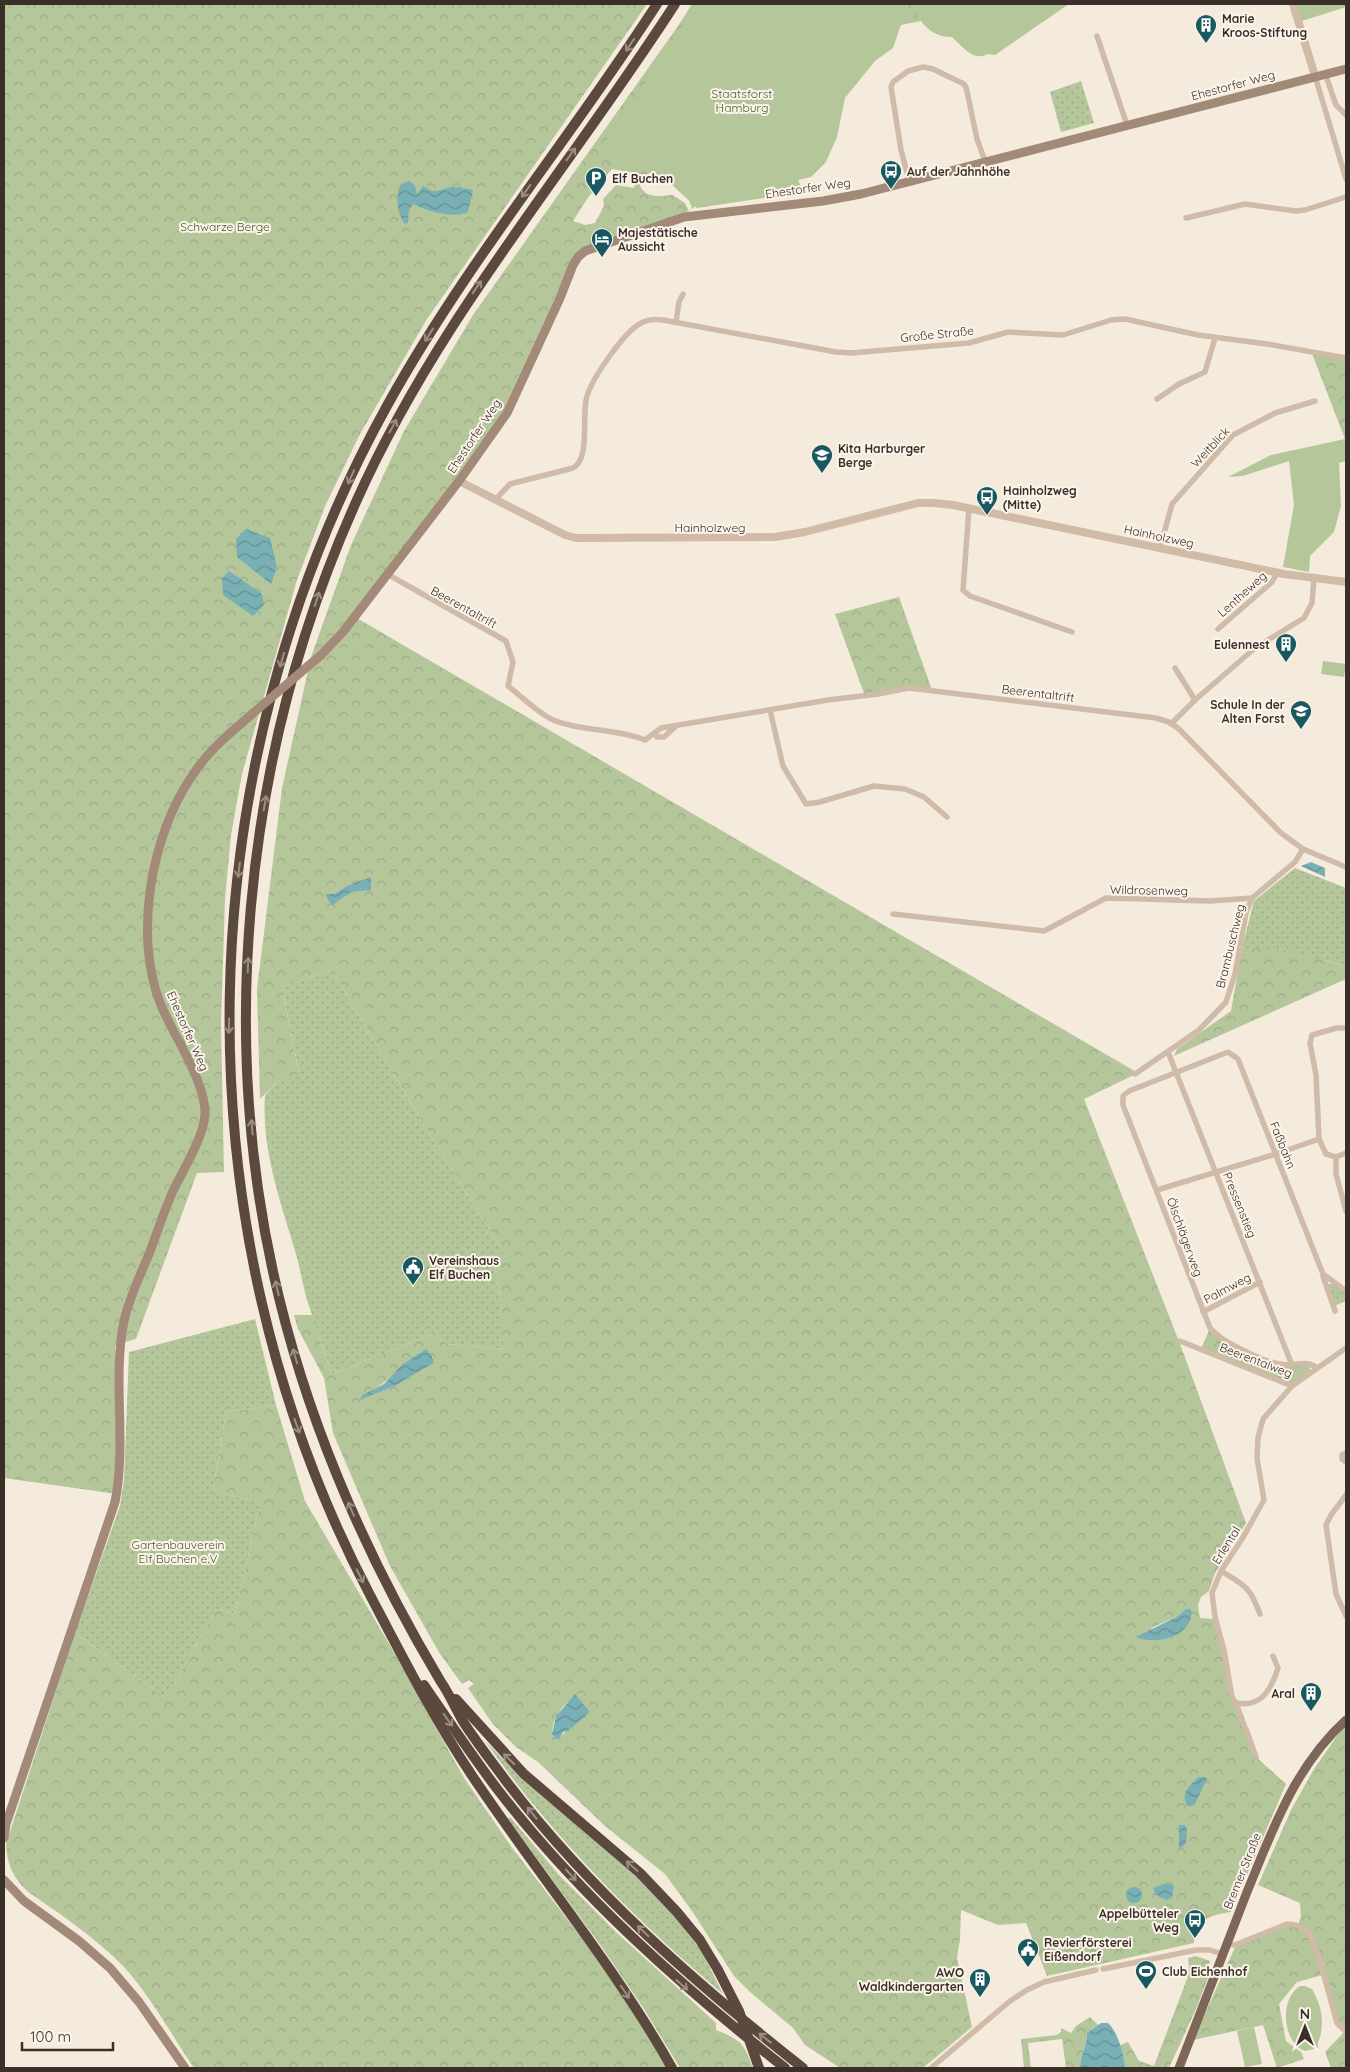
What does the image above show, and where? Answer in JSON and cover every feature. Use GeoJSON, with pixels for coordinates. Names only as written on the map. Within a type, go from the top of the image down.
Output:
{"type":"FeatureCollection","features":[{"type":"Feature","properties":{"kind":"highway"},"geometry":{"type":"LineString","coordinates":[[657,4],[482,254],[408,369],[355,466],[329,525],[295,613],[271,698],[248,799],[234,924],[229,1044],[233,1133],[246,1227],[265,1320],[295,1422],[339,1533],[429,1706],[472,1776],[625,1992],[672,2068]]}},
{"type":"Feature","properties":{"kind":"highway"},"geometry":{"type":"LineString","coordinates":[[675,4],[630,71],[462,308],[424,369],[371,469],[328,569],[289,688],[265,801],[258,846],[248,951],[247,1045],[252,1135],[258,1186],[272,1265],[286,1326],[304,1385],[347,1501],[386,1586],[461,1719],[507,1783],[586,1874],[626,1916],[686,1972],[803,2068]]}},
{"type":"Feature","properties":{"kind":"highway"},"geometry":{"type":"LineString","coordinates":[[400,1651],[498,1790],[564,1867],[621,1927],[686,1988],[785,2068]]}},
{"type":"Feature","properties":{"kind":"highway"},"geometry":{"type":"LineString","coordinates":[[445,1688],[524,1774],[640,1873],[677,1912],[700,1940],[718,1970],[739,2011],[759,2068]]}},
{"type":"Feature","properties":{"kind":"main road","name":"Ehestorfer Weg"},"geometry":{"type":"LineString","coordinates":[[4,1838],[5,1826],[115,1502],[120,1458],[121,1346],[124,1320],[170,1198],[202,1129],[205,1114],[200,1088],[162,1008],[154,984],[147,938],[150,900],[159,847],[178,800],[191,776],[206,757],[244,721],[322,655],[343,632],[459,481],[507,414],[578,257],[585,251],[684,217],[832,199],[872,191],[1346,69]]}},
{"type":"Feature","properties":{"kind":"main road","name":"Bremer Straße"},"geometry":{"type":"LineString","coordinates":[[1177,2068],[1187,2047],[1276,1820],[1291,1790],[1310,1760],[1346,1720]]}},
{"type":"Feature","properties":{"kind":"main road"},"geometry":{"type":"LineString","coordinates":[[4,1880],[24,1900],[79,1941],[110,1968],[139,2002],[185,2068]]}},
{"type":"Feature","properties":{"kind":"main road"},"geometry":{"type":"LineString","coordinates":[[4,1891],[24,1900]]}},
{"type":"Feature","properties":{"kind":"street"},"geometry":{"type":"LineString","coordinates":[[1293,4],[1346,178]]}},
{"type":"Feature","properties":{"kind":"street"},"geometry":{"type":"LineString","coordinates":[[1097,36],[1127,125]]}},
{"type":"Feature","properties":{"kind":"street"},"geometry":{"type":"LineString","coordinates":[[909,180],[901,150],[891,86],[893,82],[914,68],[933,69],[966,87],[977,139],[985,161]]}},
{"type":"Feature","properties":{"kind":"street"},"geometry":{"type":"LineString","coordinates":[[1325,74],[1336,105],[1346,115]]}},
{"type":"Feature","properties":{"kind":"street"},"geometry":{"type":"LineString","coordinates":[[1186,218],[1245,204],[1296,211],[1305,210],[1346,197]]}},
{"type":"Feature","properties":{"kind":"street"},"geometry":{"type":"LineString","coordinates":[[676,322],[679,302],[683,294]]}},
{"type":"Feature","properties":{"kind":"street","name":"Große Straße"},"geometry":{"type":"LineString","coordinates":[[495,500],[510,484],[578,465],[582,453],[587,394],[618,345],[633,328],[647,320],[655,319],[676,322],[843,353],[969,343],[1008,332],[1063,335],[1120,319],[1215,338],[1276,345],[1346,358]]}},
{"type":"Feature","properties":{"kind":"street"},"geometry":{"type":"LineString","coordinates":[[1158,399],[1179,384],[1204,372],[1215,338]]}},
{"type":"Feature","properties":{"kind":"street","name":"Weitblick"},"geometry":{"type":"LineString","coordinates":[[1160,548],[1172,504],[1233,435],[1275,413],[1315,401]]}},
{"type":"Feature","properties":{"kind":"street","name":"Hainholzweg"},"geometry":{"type":"LineString","coordinates":[[459,481],[565,535],[576,538],[775,537],[934,502],[1277,572],[1346,582]]}},
{"type":"Feature","properties":{"kind":"street"},"geometry":{"type":"LineString","coordinates":[[969,508],[963,590],[970,596],[1072,632]]}},
{"type":"Feature","properties":{"kind":"street","name":"Lentheweg"},"geometry":{"type":"LineString","coordinates":[[1218,628],[1272,582],[1277,572]]}},
{"type":"Feature","properties":{"kind":"street","name":"Beerentaltrift"},"geometry":{"type":"LineString","coordinates":[[387,574],[506,642],[513,662],[508,686],[542,713],[574,726],[631,734],[645,740],[659,728],[909,688],[1150,718],[1171,724]]}},
{"type":"Feature","properties":{"kind":"street"},"geometry":{"type":"LineString","coordinates":[[1314,578],[1312,603],[1304,618],[1255,648],[1195,700],[1171,724],[1269,823],[1289,840],[1303,850],[1346,867]]}},
{"type":"Feature","properties":{"kind":"street"},"geometry":{"type":"LineString","coordinates":[[1175,668],[1195,700]]}},
{"type":"Feature","properties":{"kind":"street"},"geometry":{"type":"LineString","coordinates":[[770,710],[783,766],[806,804],[820,802],[874,786],[905,789],[924,797],[948,817]]}},
{"type":"Feature","properties":{"kind":"street","name":"Beerentaltrift"},"geometry":{"type":"LineString","coordinates":[[655,733],[657,737],[664,737],[676,725]]}},
{"type":"Feature","properties":{"kind":"street"},"geometry":{"type":"LineString","coordinates":[[1252,898],[1295,862],[1303,850]]}},
{"type":"Feature","properties":{"kind":"street","name":"Wildrosenweg"},"geometry":{"type":"LineString","coordinates":[[893,914],[1044,931],[1106,898],[1210,901],[1252,898]]}},
{"type":"Feature","properties":{"kind":"street","name":"Brambuschweg"},"geometry":{"type":"LineString","coordinates":[[1135,1074],[1199,1030],[1226,1002],[1235,974],[1246,913],[1252,898]]}},
{"type":"Feature","properties":{"kind":"street"},"geometry":{"type":"LineString","coordinates":[[1346,1028],[1337,1028],[1312,1035],[1310,1043],[1316,1075],[1319,1138],[1326,1154],[1336,1157],[1346,1153]]}},
{"type":"Feature","properties":{"kind":"street","name":"Pressenstieg"},"geometry":{"type":"LineString","coordinates":[[1168,1052],[1292,1365]]}},
{"type":"Feature","properties":{"kind":"street","name":"Faßbahn"},"geometry":{"type":"LineString","coordinates":[[1176,1071],[1228,1052],[1238,1059],[1323,1274],[1335,1310]]}},
{"type":"Feature","properties":{"kind":"street","name":"Ölschlägerweg"},"geometry":{"type":"LineString","coordinates":[[1176,1071],[1129,1091],[1123,1096],[1123,1105],[1210,1328],[1218,1335],[1265,1360],[1277,1364],[1309,1363],[1317,1368]]}},
{"type":"Feature","properties":{"kind":"street"},"geometry":{"type":"LineString","coordinates":[[1157,1190],[1276,1154],[1319,1138]]}},
{"type":"Feature","properties":{"kind":"street"},"geometry":{"type":"LineString","coordinates":[[1336,1157],[1336,1174],[1346,1211]]}},
{"type":"Feature","properties":{"kind":"street"},"geometry":{"type":"LineString","coordinates":[[1323,1274],[1346,1291]]}},
{"type":"Feature","properties":{"kind":"street","name":"Palmweg"},"geometry":{"type":"LineString","coordinates":[[1203,1312],[1260,1282]]}},
{"type":"Feature","properties":{"kind":"street","name":"Beerentalweg"},"geometry":{"type":"LineString","coordinates":[[1180,1341],[1292,1386],[1346,1348]]}},
{"type":"Feature","properties":{"kind":"street","name":"Erlental"},"geometry":{"type":"LineString","coordinates":[[1256,1757],[1236,1702],[1232,1697],[1224,1650],[1212,1602],[1212,1593],[1222,1571],[1264,1500],[1257,1458],[1258,1438],[1263,1419],[1292,1386]]}},
{"type":"Feature","properties":{"kind":"street"},"geometry":{"type":"LineString","coordinates":[[1346,1453],[1342,1455],[1342,1459],[1346,1462]]}},
{"type":"Feature","properties":{"kind":"street"},"geometry":{"type":"LineString","coordinates":[[1346,1496],[1331,1515],[1326,1525],[1336,1594],[1346,1616]]}},
{"type":"Feature","properties":{"kind":"street"},"geometry":{"type":"LineString","coordinates":[[1222,1571],[1246,1586],[1253,1594],[1260,1614]]}},
{"type":"Feature","properties":{"kind":"street"},"geometry":{"type":"LineString","coordinates":[[1236,1702],[1245,1705],[1262,1700],[1278,1668],[1272,1656]]}},
{"type":"Feature","properties":{"kind":"street"},"geometry":{"type":"LineString","coordinates":[[1226,1944],[1235,1945],[1287,1924],[1303,1927],[1313,1941],[1336,2023],[1346,2032]]}},
{"type":"Feature","properties":{"kind":"street"},"geometry":{"type":"LineString","coordinates":[[1103,1969],[1196,1950],[1210,1950],[1222,1954]]}},
{"type":"Feature","properties":{"kind":"street"},"geometry":{"type":"LineString","coordinates":[[931,2068],[1010,2001],[1027,1990],[1044,1982],[1096,1970]]}},
{"type":"Feature","properties":{"kind":"green space","name":"Schwarze Berge"},"geometry":{"type":"Polygon","coordinates":[[[4,4],[647,4],[427,319],[360,434],[326,504],[297,580],[242,774],[231,835],[225,899],[221,1024],[224,1172],[197,1173],[136,1339],[115,1345],[117,1494],[4,1478],[4,4]]]}},
{"type":"Feature","properties":{"kind":"green space","name":"Staatsforst Hamburg"},"geometry":{"type":"Polygon","coordinates":[[[692,4],[914,4],[921,21],[901,25],[894,38],[842,90],[798,180],[803,192],[697,208],[664,177],[650,173],[641,177],[640,186],[646,193],[654,196],[673,195],[685,203],[689,211],[597,242],[575,254],[500,417],[355,617],[1138,1073],[1084,1099],[1180,1344],[1246,1523],[1215,1573],[1209,1591],[1201,1597],[1198,1605],[1200,1618],[1213,1619],[1238,1709],[1256,1757],[1286,1784],[1231,1912],[1211,1917],[1201,1923],[1197,1928],[1194,1943],[1047,1976],[1026,1923],[998,1925],[961,1910],[957,1958],[972,2027],[923,2068],[840,2068],[805,2045],[793,2028],[734,1976],[692,1911],[665,1874],[605,1826],[538,1762],[516,1747],[492,1723],[468,1688],[474,1684],[469,1680],[462,1684],[440,1654],[390,1566],[333,1433],[324,1378],[298,1329],[294,1315],[314,1315],[332,1374],[435,1333],[447,1344],[503,1349],[501,1302],[494,1262],[506,1256],[424,1125],[332,970],[282,987],[299,1073],[276,1083],[260,1099],[257,989],[282,788],[311,657],[351,545],[404,431],[473,315],[692,4]],[[612,169],[589,196],[573,221],[585,225],[595,223],[604,206],[603,199],[616,185],[634,188],[639,174],[612,169]],[[426,1350],[380,1386],[362,1395],[361,1399],[395,1386],[434,1363],[432,1356],[426,1350]],[[1186,1609],[1178,1616],[1151,1628],[1158,1640],[1186,1609]],[[567,1702],[558,1714],[552,1732],[553,1737],[560,1738],[590,1712],[567,1702]]]}},
{"type":"Feature","properties":{"kind":"green space","name":"Staatsforst Hamburg"},"geometry":{"type":"Polygon","coordinates":[[[697,4],[908,4],[893,48],[875,61],[845,98],[837,137],[826,162],[811,177],[798,180],[803,192],[697,205],[692,209],[689,200],[670,183],[646,166],[620,164],[601,149],[697,4]]]}},
{"type":"Feature","properties":{"kind":"green space"},"geometry":{"type":"Polygon","coordinates":[[[914,4],[1069,4],[995,55],[978,56],[968,52],[952,37],[938,35],[927,28],[922,23],[914,4]]]}},
{"type":"Feature","properties":{"kind":"green space"},"geometry":{"type":"Polygon","coordinates":[[[1297,4],[1346,4],[1346,7],[1302,21],[1297,4]]]}},
{"type":"Feature","properties":{"kind":"green space"},"geometry":{"type":"Polygon","coordinates":[[[1081,81],[1094,123],[1061,132],[1050,92],[1081,81]]]}},
{"type":"Feature","properties":{"kind":"green space"},"geometry":{"type":"Polygon","coordinates":[[[1311,351],[1346,358],[1346,442],[1345,439],[1311,351]]]}},
{"type":"Feature","properties":{"kind":"green space"},"geometry":{"type":"Polygon","coordinates":[[[1345,439],[1346,461],[1339,463],[1341,506],[1334,532],[1310,556],[1309,572],[1283,567],[1294,505],[1289,461],[1243,476],[1228,477],[1271,455],[1345,439]]]}},
{"type":"Feature","properties":{"kind":"green space"},"geometry":{"type":"Polygon","coordinates":[[[899,597],[932,690],[915,688],[865,696],[835,614],[899,597]]]}},
{"type":"Feature","properties":{"kind":"green space"},"geometry":{"type":"Polygon","coordinates":[[[1323,661],[1346,664],[1344,677],[1321,674],[1323,661]]]}},
{"type":"Feature","properties":{"kind":"green space"},"geometry":{"type":"Polygon","coordinates":[[[1295,868],[1346,888],[1346,966],[1328,961],[1242,948],[1254,901],[1295,868]]]}},
{"type":"Feature","properties":{"kind":"green space"},"geometry":{"type":"Polygon","coordinates":[[[1242,948],[1289,951],[1346,966],[1346,979],[1174,1056],[1177,1049],[1231,1011],[1242,948]]]}},
{"type":"Feature","properties":{"kind":"green space"},"geometry":{"type":"Polygon","coordinates":[[[332,970],[424,1125],[506,1256],[494,1263],[501,1302],[504,1349],[447,1344],[435,1333],[332,1374],[307,1300],[296,1254],[273,1176],[266,1135],[265,1095],[276,1083],[299,1072],[282,987],[332,970]]]}},
{"type":"Feature","properties":{"kind":"green space"},"geometry":{"type":"Polygon","coordinates":[[[1334,1283],[1346,1291],[1346,1301],[1334,1306],[1327,1285],[1334,1283]]]}},
{"type":"Feature","properties":{"kind":"green space","name":"Gartenbauverein Elf Buchen e.V"},"geometry":{"type":"Polygon","coordinates":[[[255,1319],[276,1405],[226,1412],[213,1490],[260,1503],[235,1614],[216,1609],[166,1698],[75,1633],[120,1506],[124,1480],[129,1352],[255,1319]]]}},
{"type":"Feature","properties":{"kind":"green space"},"geometry":{"type":"Polygon","coordinates":[[[1210,1328],[1218,1335],[1277,1364],[1309,1363],[1310,1370],[1292,1386],[1201,1349],[1210,1328]]]}},
{"type":"Feature","properties":{"kind":"green space"},"geometry":{"type":"Polygon","coordinates":[[[276,1405],[305,1501],[395,1654],[464,1778],[513,1849],[617,1987],[667,2068],[194,2068],[152,2003],[124,1967],[90,1936],[27,1891],[14,1876],[9,1864],[6,1844],[75,1633],[166,1698],[216,1609],[235,1614],[260,1503],[213,1490],[226,1412],[276,1405]]]}},
{"type":"Feature","properties":{"kind":"green space"},"geometry":{"type":"Polygon","coordinates":[[[1346,1723],[1346,2068],[1331,2068],[1325,2052],[1344,2032],[1337,2023],[1322,1975],[1297,1982],[1279,2004],[1286,2041],[1301,2052],[1304,2059],[1277,2068],[1263,2025],[1193,2040],[1237,1943],[1280,1926],[1298,1925],[1301,1916],[1300,1903],[1258,1885],[1291,1810],[1314,1769],[1346,1723]]]}},
{"type":"Feature","properties":{"kind":"green space"},"geometry":{"type":"Polygon","coordinates":[[[485,1741],[508,1764],[637,1876],[675,1916],[702,1952],[723,1994],[658,1937],[596,1875],[538,1810],[485,1741]]]}},
{"type":"Feature","properties":{"kind":"green space"},"geometry":{"type":"Polygon","coordinates":[[[510,1817],[559,1875],[617,1933],[601,1946],[508,1819],[510,1817]]]}},
{"type":"Feature","properties":{"kind":"green space"},"geometry":{"type":"Polygon","coordinates":[[[617,1933],[716,2023],[716,2030],[740,2043],[747,2053],[753,2068],[680,2068],[644,2009],[601,1946],[617,1933]]]}},
{"type":"Feature","properties":{"kind":"green space"},"geometry":{"type":"Polygon","coordinates":[[[1196,1956],[1210,1961],[1208,1967],[1211,1970],[1196,2009],[1169,2068],[1125,2068],[1120,2045],[1128,2042],[1139,2061],[1154,2066],[1187,1979],[1188,1958],[1196,1956]]]}},
{"type":"Feature","properties":{"kind":"green space"},"geometry":{"type":"Polygon","coordinates":[[[1300,1986],[1312,1989],[1322,2016],[1318,2048],[1305,2051],[1297,2046],[1292,2039],[1286,2020],[1289,2000],[1293,1992],[1300,1986]]]}},
{"type":"Feature","properties":{"kind":"green space"},"geometry":{"type":"Polygon","coordinates":[[[1090,2017],[1098,2025],[1087,2033],[1080,2068],[1066,2068],[1062,2039],[1028,2043],[1031,2068],[1024,2068],[1021,2039],[1057,2035],[1061,2032],[1061,2028],[1071,2033],[1076,2026],[1090,2017]]]}},
{"type":"Feature","properties":{"kind":"green space"},"geometry":{"type":"Polygon","coordinates":[[[1254,2027],[1262,2064],[1245,2067],[1237,2031],[1254,2027]]]}},
{"type":"Feature","properties":{"kind":"water"},"geometry":{"type":"Polygon","coordinates":[[[409,181],[415,186],[417,194],[423,186],[432,191],[453,187],[473,190],[468,212],[456,215],[440,213],[414,204],[409,209],[408,223],[405,224],[400,215],[398,193],[401,184],[409,181]]]}},
{"type":"Feature","properties":{"kind":"water"},"geometry":{"type":"Polygon","coordinates":[[[246,529],[270,538],[277,567],[271,584],[237,557],[236,539],[246,529]]]}},
{"type":"Feature","properties":{"kind":"water"},"geometry":{"type":"Polygon","coordinates":[[[229,571],[262,594],[264,605],[253,616],[223,595],[222,578],[229,571]]]}},
{"type":"Feature","properties":{"kind":"water"},"geometry":{"type":"Polygon","coordinates":[[[1311,862],[1325,868],[1325,877],[1301,866],[1311,862]]]}},
{"type":"Feature","properties":{"kind":"water"},"geometry":{"type":"Polygon","coordinates":[[[371,877],[371,891],[359,891],[350,894],[332,906],[325,894],[335,894],[347,886],[371,877]]]}},
{"type":"Feature","properties":{"kind":"water"},"geometry":{"type":"Polygon","coordinates":[[[426,1349],[432,1356],[434,1363],[395,1386],[360,1400],[362,1395],[384,1384],[403,1364],[426,1349]]]}},
{"type":"Feature","properties":{"kind":"water"},"geometry":{"type":"Polygon","coordinates":[[[1186,1609],[1190,1609],[1192,1612],[1189,1623],[1185,1629],[1172,1637],[1150,1640],[1136,1637],[1178,1616],[1186,1609]]]}},
{"type":"Feature","properties":{"kind":"water"},"geometry":{"type":"Polygon","coordinates":[[[575,1694],[590,1712],[568,1731],[563,1732],[560,1738],[555,1739],[552,1734],[556,1716],[575,1694]]]}},
{"type":"Feature","properties":{"kind":"water"},"geometry":{"type":"Polygon","coordinates":[[[1199,1777],[1207,1779],[1195,1804],[1187,1805],[1185,1793],[1189,1786],[1199,1777]]]}},
{"type":"Feature","properties":{"kind":"water"},"geometry":{"type":"Polygon","coordinates":[[[1179,1825],[1185,1825],[1187,1830],[1186,1843],[1181,1848],[1179,1848],[1179,1825]]]}},
{"type":"Feature","properties":{"kind":"water"},"geometry":{"type":"Polygon","coordinates":[[[1163,1884],[1172,1884],[1174,1886],[1172,1898],[1166,1900],[1155,1894],[1153,1888],[1163,1884]]]}},
{"type":"Feature","properties":{"kind":"water"},"geometry":{"type":"Polygon","coordinates":[[[1134,1887],[1140,1889],[1142,1895],[1140,1901],[1134,1903],[1128,1901],[1126,1895],[1128,1889],[1134,1887]]]}},
{"type":"Feature","properties":{"kind":"water"},"geometry":{"type":"Polygon","coordinates":[[[1101,2023],[1108,2023],[1115,2032],[1122,2050],[1125,2068],[1080,2068],[1087,2033],[1101,2023]]]}},
{"type":"Feature","properties":{"kind":"place","name":"Marie Kroos-Stiftung"},"geometry":{"type":"Point","coordinates":[1206,44]}},
{"type":"Feature","properties":{"kind":"place","name":"Auf der Jahnhöhe"},"geometry":{"type":"Point","coordinates":[891,190]}},
{"type":"Feature","properties":{"kind":"place","name":"Elf Buchen"},"geometry":{"type":"Point","coordinates":[596,197]}},
{"type":"Feature","properties":{"kind":"place","name":"Majestätische Aussicht"},"geometry":{"type":"Point","coordinates":[602,258]}},
{"type":"Feature","properties":{"kind":"place","name":"Kita Harburger Berge"},"geometry":{"type":"Point","coordinates":[822,474]}},
{"type":"Feature","properties":{"kind":"place","name":"Hainholzweg (Mitte)"},"geometry":{"type":"Point","coordinates":[987,516]}},
{"type":"Feature","properties":{"kind":"place","name":"Eulennest"},"geometry":{"type":"Point","coordinates":[1286,663]}},
{"type":"Feature","properties":{"kind":"place","name":"Schule In der Alten Forst"},"geometry":{"type":"Point","coordinates":[1301,730]}},
{"type":"Feature","properties":{"kind":"place","name":"Vereinshaus Elf Buchen"},"geometry":{"type":"Point","coordinates":[413,1286]}},
{"type":"Feature","properties":{"kind":"place","name":"Aral"},"geometry":{"type":"Point","coordinates":[1311,1712]}},
{"type":"Feature","properties":{"kind":"place","name":"Appelbütteler Weg"},"geometry":{"type":"Point","coordinates":[1195,1939]}},
{"type":"Feature","properties":{"kind":"place","name":"Revierförsterei Eißendorf"},"geometry":{"type":"Point","coordinates":[1028,1968]}},
{"type":"Feature","properties":{"kind":"place","name":"Club Eichenhof"},"geometry":{"type":"Point","coordinates":[1146,1990]}},
{"type":"Feature","properties":{"kind":"place","name":"AWO Waldkindergarten"},"geometry":{"type":"Point","coordinates":[980,1998]}}]}
